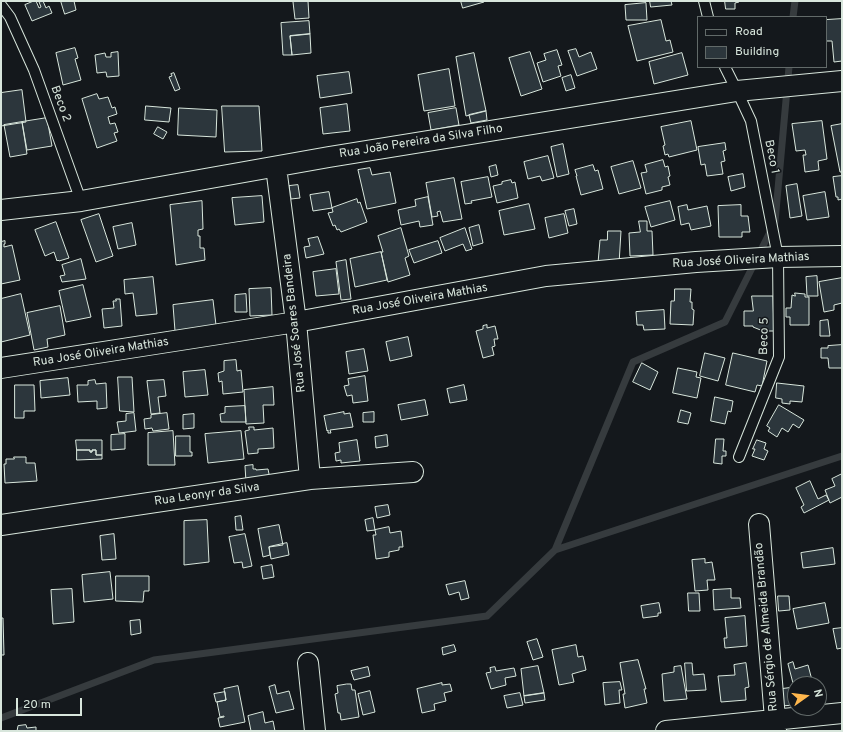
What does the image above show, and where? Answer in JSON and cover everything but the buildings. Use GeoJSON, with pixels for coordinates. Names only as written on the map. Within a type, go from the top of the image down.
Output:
{"type":"FeatureCollection","features":[{"type":"Feature","properties":{"kind":"street","name":"Rua João Pereira da Silva Filho"},"geometry":{"type":"LineString","coordinates":[[1,210],[81,201],[276,167],[737,91],[842,81]]}},
{"type":"Feature","properties":{"kind":"street","name":"Rua José Soares Bandeira"},"geometry":{"type":"LineString","coordinates":[[276,167],[296,322],[310,479]]}},
{"type":"Feature","properties":{"kind":"street","name":"Rua José Oliveira Mathias"},"geometry":{"type":"LineString","coordinates":[[1,368],[296,322],[546,276],[696,262],[778,257],[842,256]]}},
{"type":"Feature","properties":{"kind":"street","name":"Rua Leonyr da Silva"},"geometry":{"type":"LineString","coordinates":[[1,525],[310,479],[413,472]]}},
{"type":"Feature","properties":{"kind":"street","name":"Rua Sérgio de Almeida Brandão"},"geometry":{"type":"LineString","coordinates":[[759,524],[775,725]]}},
{"type":"Feature","properties":{"kind":"street"},"geometry":{"type":"LineString","coordinates":[[308,663],[315,731]]}},
{"type":"Feature","properties":{"kind":"street"},"geometry":{"type":"LineString","coordinates":[[666,731],[775,725],[842,713]]}},
{"type":"Feature","properties":{"kind":"lane"},"geometry":{"type":"LineString","coordinates":[[704,1],[708,16]]}},
{"type":"Feature","properties":{"kind":"lane","name":"Beco 2"},"geometry":{"type":"LineString","coordinates":[[1,5],[10,17],[34,70],[81,201]]}},
{"type":"Feature","properties":{"kind":"lane","name":"Beco 1"},"geometry":{"type":"LineString","coordinates":[[726,68],[750,121],[778,257]]}},
{"type":"Feature","properties":{"kind":"lane","name":"Beco 5"},"geometry":{"type":"LineString","coordinates":[[740,457],[779,357],[778,257]]}},
{"type":"Feature","properties":{"kind":"waterway"},"geometry":{"type":"LineString","coordinates":[[793,16],[795,1]]}},
{"type":"Feature","properties":{"kind":"waterway"},"geometry":{"type":"LineString","coordinates":[[555,550],[633,362],[725,322],[775,222],[789,68]]}},
{"type":"Feature","properties":{"kind":"waterway"},"geometry":{"type":"LineString","coordinates":[[1,718],[154,660],[487,616],[555,550],[842,456]]}}]}
